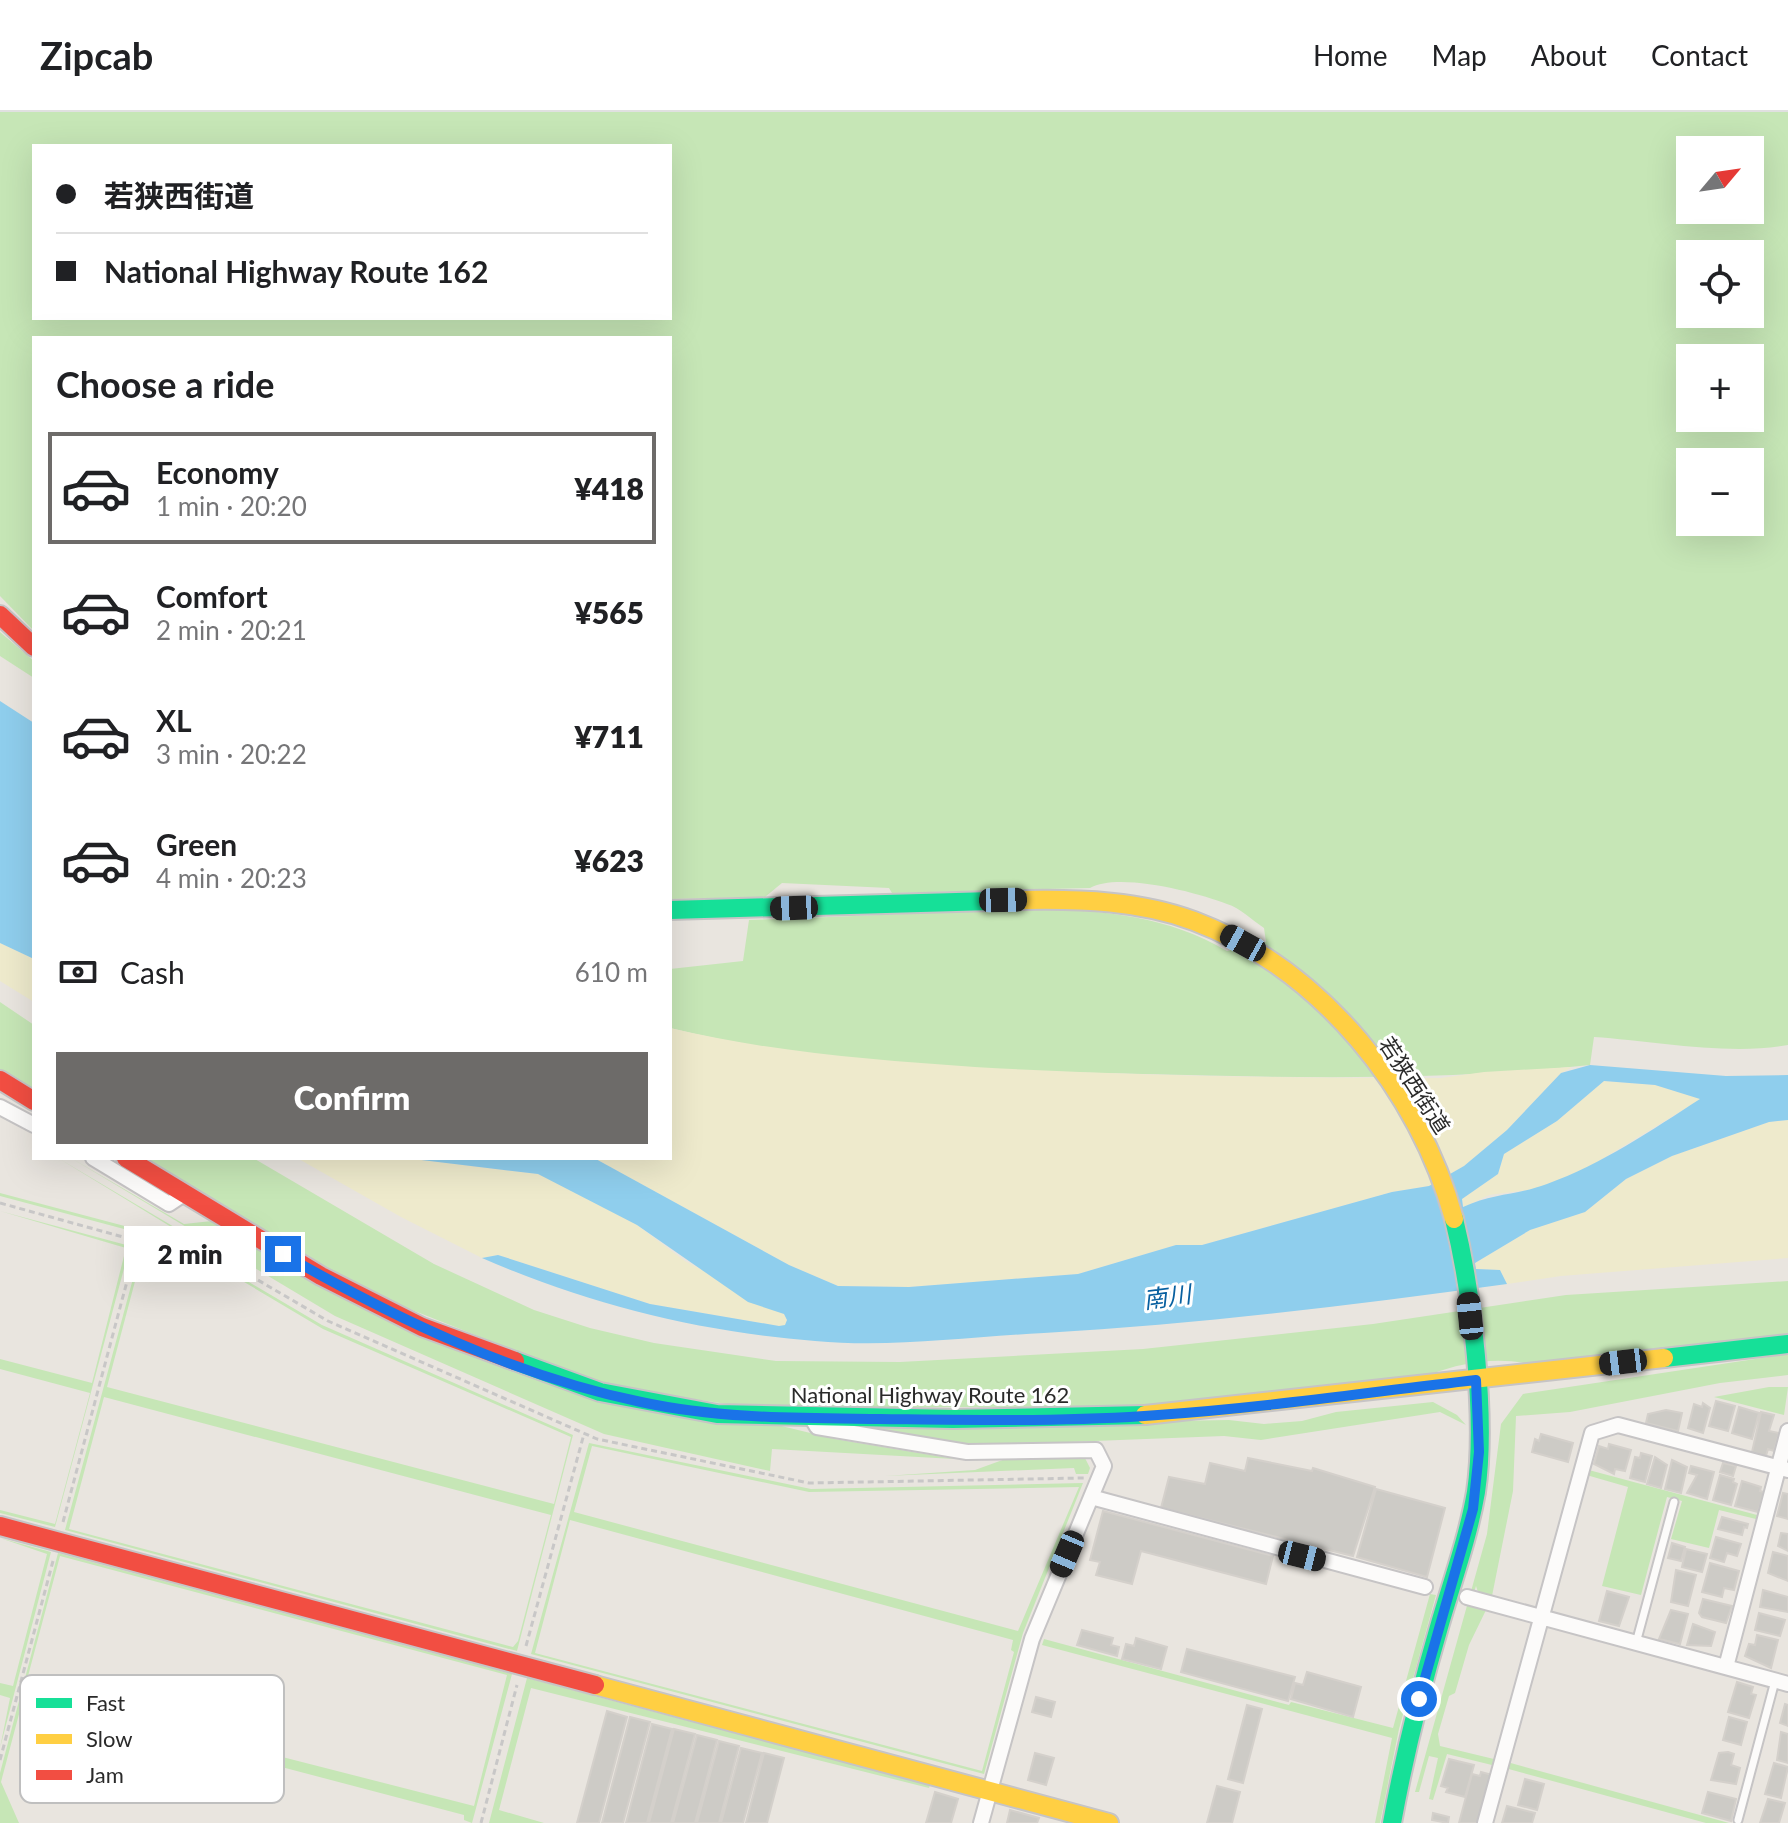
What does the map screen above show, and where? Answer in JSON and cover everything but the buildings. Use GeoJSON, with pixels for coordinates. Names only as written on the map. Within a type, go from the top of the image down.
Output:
{"type":"FeatureCollection","features":[{"type":"Feature","properties":{"kind":"main road"},"geometry":{"type":"LineString","coordinates":[[0,615],[32,645]]}},
{"type":"Feature","properties":{"kind":"main road","name":"若狭西街道"},"geometry":{"type":"LineString","coordinates":[[672,910],[1062,900],[1165,912],[1228,935],[1280,967],[1330,1011],[1366,1049],[1403,1102],[1431,1154],[1448,1203],[1467,1292],[1479,1452],[1473,1509],[1419,1699],[1392,1823]]}},
{"type":"Feature","properties":{"kind":"main road"},"geometry":{"type":"LineString","coordinates":[[0,1080],[32,1100]]}},
{"type":"Feature","properties":{"kind":"main road","name":"National Highway Route 162"},"geometry":{"type":"LineString","coordinates":[[129,1160],[365,1300],[467,1346],[559,1379],[680,1410],[812,1418],[1159,1415],[1475,1372],[1788,1344]]}},
{"type":"Feature","properties":{"kind":"main road"},"geometry":{"type":"LineString","coordinates":[[0,1526],[1109,1823]]}},
{"type":"Feature","properties":{"kind":"street"},"geometry":{"type":"LineString","coordinates":[[0,1107],[32,1124]]}},
{"type":"Feature","properties":{"kind":"street"},"geometry":{"type":"LineString","coordinates":[[96,1160],[169,1204],[184,1194]]}},
{"type":"Feature","properties":{"kind":"street"},"geometry":{"type":"LineString","coordinates":[[812,1418],[817,1427],[838,1432],[967,1452],[1096,1450],[1104,1466],[1032,1639],[981,1823]]}},
{"type":"Feature","properties":{"kind":"street"},"geometry":{"type":"LineString","coordinates":[[1485,1823],[1592,1433],[1618,1425],[1783,1469]]}},
{"type":"Feature","properties":{"kind":"street"},"geometry":{"type":"LineString","coordinates":[[1726,1667],[1783,1469],[1788,1431]]}},
{"type":"Feature","properties":{"kind":"street"},"geometry":{"type":"LineString","coordinates":[[1091,1497],[1425,1587]]}},
{"type":"Feature","properties":{"kind":"street"},"geometry":{"type":"LineString","coordinates":[[1467,1597],[1782,1682]]}},
{"type":"Feature","properties":{"kind":"lane"},"geometry":{"type":"LineString","coordinates":[[1635,1643],[1674,1502]]}},
{"type":"Feature","properties":{"kind":"lane"},"geometry":{"type":"LineString","coordinates":[[1738,1820],[1782,1682]]}},
{"type":"Feature","properties":{"kind":"path"},"geometry":{"type":"LineString","coordinates":[[23,1675],[138,1240]]}},
{"type":"Feature","properties":{"kind":"path"},"geometry":{"type":"LineString","coordinates":[[481,1823],[584,1434]]}},
{"type":"Feature","properties":{"kind":"path"},"geometry":{"type":"LineString","coordinates":[[0,1760],[20,1685]]}},
{"type":"Feature","properties":{"kind":"green space"},"geometry":{"type":"Polygon","coordinates":[[[0,112],[1788,112],[1788,1045],[1742,1049],[1691,1047],[1594,1037],[1590,1065],[1423,1076],[1256,1077],[905,1064],[787,1051],[672,1028],[672,969],[743,961],[749,920],[1008,910],[1084,911],[1158,923],[1193,934],[1227,951],[1266,942],[1264,928],[1241,911],[1213,899],[1177,889],[1119,882],[1090,888],[892,893],[889,888],[782,883],[765,897],[672,899],[672,336],[32,336],[32,629],[0,596],[0,112]]]}},
{"type":"Feature","properties":{"kind":"green space"},"geometry":{"type":"Polygon","coordinates":[[[0,632],[32,659],[32,677],[0,656],[0,632]]]}},
{"type":"Feature","properties":{"kind":"green space"},"geometry":{"type":"Polygon","coordinates":[[[0,1002],[32,1024],[32,1090],[0,1070],[0,1002]]]}},
{"type":"Feature","properties":{"kind":"green space"},"geometry":{"type":"Polygon","coordinates":[[[61,1160],[191,1237],[188,1246],[0,1196],[0,1193],[185,1242],[186,1236],[61,1160]]]}},
{"type":"Feature","properties":{"kind":"green space"},"geometry":{"type":"Polygon","coordinates":[[[74,1160],[184,1224],[212,1221],[436,1342],[835,1439],[955,1459],[772,1449],[770,1471],[604,1434],[335,1316],[74,1160]]]}},
{"type":"Feature","properties":{"kind":"green space"},"geometry":{"type":"Polygon","coordinates":[[[144,1160],[256,1160],[434,1264],[534,1310],[590,1328],[654,1343],[776,1361],[900,1362],[1143,1349],[1373,1324],[1566,1295],[1788,1281],[1788,1335],[1524,1363],[1477,1362],[1431,1374],[1160,1406],[753,1408],[602,1385],[369,1293],[144,1160]]]}},
{"type":"Feature","properties":{"kind":"green space"},"geometry":{"type":"Polygon","coordinates":[[[0,1211],[130,1246],[55,1527],[0,1513],[0,1510],[55,1524],[90,1393],[0,1369],[0,1359],[92,1383],[126,1248],[0,1211]]]}},
{"type":"Feature","properties":{"kind":"green space"},"geometry":{"type":"Polygon","coordinates":[[[141,1249],[237,1275],[322,1325],[573,1435],[517,1651],[65,1530],[141,1249]],[[146,1253],[142,1255],[107,1387],[554,1504],[571,1437],[323,1329],[234,1276],[146,1253]],[[104,1397],[69,1529],[513,1647],[518,1641],[551,1515],[104,1397]]]}},
{"type":"Feature","properties":{"kind":"green space"},"geometry":{"type":"Polygon","coordinates":[[[1788,1354],[1788,1375],[1720,1383],[1570,1412],[1516,1416],[1513,1491],[1492,1596],[1478,1592],[1476,1586],[1470,1605],[1486,1610],[1469,1645],[1455,1693],[1449,1696],[1438,1734],[1440,1746],[1498,1760],[1496,1766],[1447,1754],[1433,1800],[1429,1799],[1438,1758],[1429,1756],[1419,1792],[1415,1792],[1487,1534],[1501,1424],[1523,1394],[1788,1354]]]}},
{"type":"Feature","properties":{"kind":"green space"},"geometry":{"type":"Polygon","coordinates":[[[1769,1387],[1788,1387],[1784,1415],[1714,1397],[1769,1387]]]}},
{"type":"Feature","properties":{"kind":"green space"},"geometry":{"type":"Polygon","coordinates":[[[1433,1402],[1457,1415],[1466,1425],[1440,1412],[1261,1440],[1224,1436],[962,1446],[844,1427],[1229,1420],[1264,1424],[1302,1421],[1336,1412],[1433,1402]]]}},
{"type":"Feature","properties":{"kind":"green space"},"geometry":{"type":"Polygon","coordinates":[[[589,1443],[811,1489],[1083,1483],[1023,1633],[984,1774],[531,1654],[589,1443]],[[592,1446],[574,1512],[1018,1631],[1079,1487],[809,1492],[592,1446]],[[570,1520],[535,1653],[982,1771],[1014,1652],[1011,1650],[1013,1640],[570,1520]]]}},
{"type":"Feature","properties":{"kind":"green space"},"geometry":{"type":"Polygon","coordinates":[[[1008,1458],[1085,1458],[1090,1468],[1088,1474],[1076,1474],[1074,1468],[885,1476],[975,1470],[1008,1458]]]}},
{"type":"Feature","properties":{"kind":"green space"},"geometry":{"type":"Polygon","coordinates":[[[1585,1469],[1757,1515],[1756,1519],[1719,1510],[1709,1548],[1671,1539],[1682,1501],[1667,1497],[1641,1595],[1602,1586],[1628,1487],[1583,1474],[1585,1469]]]}},
{"type":"Feature","properties":{"kind":"green space"},"geometry":{"type":"Polygon","coordinates":[[[0,1538],[51,1552],[0,1748],[10,1698],[0,1695],[0,1683],[13,1686],[47,1554],[0,1538]]]}},
{"type":"Feature","properties":{"kind":"green space"},"geometry":{"type":"Polygon","coordinates":[[[58,1553],[512,1674],[472,1823],[464,1820],[464,1815],[284,1768],[284,1757],[474,1806],[507,1675],[60,1556],[26,1675],[58,1553]]]}},
{"type":"Feature","properties":{"kind":"green space"},"geometry":{"type":"Polygon","coordinates":[[[1430,1594],[1436,1595],[1399,1729],[1380,1823],[1375,1823],[1392,1738],[1042,1645],[1044,1639],[1289,1705],[1291,1702],[1393,1728],[1430,1594]]]}},
{"type":"Feature","properties":{"kind":"green space"},"geometry":{"type":"Polygon","coordinates":[[[527,1678],[930,1785],[929,1788],[531,1688],[499,1810],[544,1823],[489,1823],[527,1678]]]}},
{"type":"Feature","properties":{"kind":"green space"},"geometry":{"type":"Polygon","coordinates":[[[20,1697],[20,1710],[1,1782],[19,1823],[0,1823],[0,1773],[20,1697]]]}},
{"type":"Feature","properties":{"kind":"green space"},"geometry":{"type":"Polygon","coordinates":[[[1507,1762],[1729,1823],[1706,1823],[1505,1768],[1507,1762]]]}},
{"type":"Feature","properties":{"kind":"sand"},"geometry":{"type":"Polygon","coordinates":[[[0,943],[32,958],[32,1001],[0,981],[0,943]]]}},
{"type":"Feature","properties":{"kind":"sand"},"geometry":{"type":"Polygon","coordinates":[[[672,1028],[822,1054],[1033,1070],[1208,1076],[1441,1078],[1572,1067],[1561,1073],[1507,1130],[1464,1166],[1429,1186],[1392,1192],[1202,1245],[1176,1245],[1078,1274],[909,1287],[838,1286],[789,1265],[598,1160],[672,1160],[672,1028]]]}},
{"type":"Feature","properties":{"kind":"sand"},"geometry":{"type":"Polygon","coordinates":[[[1604,1081],[1655,1085],[1701,1099],[1584,1170],[1535,1189],[1489,1195],[1464,1207],[1462,1199],[1498,1174],[1504,1154],[1557,1121],[1604,1081]]]}},
{"type":"Feature","properties":{"kind":"sand"},"geometry":{"type":"Polygon","coordinates":[[[1788,1120],[1788,1258],[1561,1276],[1507,1284],[1500,1270],[1476,1269],[1475,1263],[1530,1230],[1585,1212],[1626,1179],[1672,1156],[1769,1122],[1788,1120]]]}},
{"type":"Feature","properties":{"kind":"sand"},"geometry":{"type":"Polygon","coordinates":[[[301,1160],[422,1160],[538,1174],[637,1225],[685,1261],[784,1314],[787,1320],[785,1326],[779,1326],[650,1304],[498,1255],[482,1258],[401,1217],[301,1160]]]}},
{"type":"Feature","properties":{"kind":"water"},"geometry":{"type":"Polygon","coordinates":[[[0,701],[32,722],[32,958],[0,943],[0,701]]]}},
{"type":"Feature","properties":{"kind":"water","name":"南川"},"geometry":{"type":"Polygon","coordinates":[[[1590,1065],[1726,1076],[1788,1075],[1788,1120],[1769,1122],[1672,1156],[1626,1179],[1585,1212],[1530,1230],[1475,1263],[1476,1269],[1500,1270],[1507,1284],[1218,1319],[901,1343],[843,1343],[729,1331],[603,1302],[522,1274],[482,1258],[498,1255],[650,1304],[779,1326],[785,1325],[787,1320],[784,1314],[748,1302],[637,1225],[538,1174],[422,1160],[598,1160],[789,1265],[838,1286],[909,1287],[1078,1274],[1176,1245],[1202,1245],[1392,1192],[1429,1186],[1464,1166],[1507,1130],[1561,1073],[1590,1065]],[[1604,1081],[1557,1121],[1504,1154],[1498,1174],[1462,1199],[1463,1207],[1536,1188],[1587,1167],[1700,1099],[1655,1085],[1604,1081]]]}},
{"type":"Feature","properties":{"kind":"traffic: fast"},"geometry":{"type":"LineString","coordinates":[[672,910],[1025,900]]}},
{"type":"Feature","properties":{"kind":"traffic: fast"},"geometry":{"type":"LineString","coordinates":[[1392,1823],[1419,1700],[1476,1492],[1479,1392],[1467,1282],[1454,1219]]}},
{"type":"Feature","properties":{"kind":"traffic: fast"},"geometry":{"type":"LineString","coordinates":[[1664,1358],[1788,1344]]}},
{"type":"Feature","properties":{"kind":"traffic: fast"},"geometry":{"type":"LineString","coordinates":[[515,1361],[600,1392],[717,1414],[953,1419],[1145,1415]]}},
{"type":"Feature","properties":{"kind":"traffic: slow"},"geometry":{"type":"LineString","coordinates":[[1025,900],[1111,903],[1174,914],[1240,942],[1283,970],[1323,1002],[1390,1081],[1438,1171],[1454,1219]]}},
{"type":"Feature","properties":{"kind":"traffic: slow"},"geometry":{"type":"LineString","coordinates":[[1145,1415],[1664,1358]]}},
{"type":"Feature","properties":{"kind":"traffic: slow"},"geometry":{"type":"LineString","coordinates":[[595,1685],[1109,1823]]}},
{"type":"Feature","properties":{"kind":"traffic: jam"},"geometry":{"type":"LineString","coordinates":[[0,615],[32,645]]}},
{"type":"Feature","properties":{"kind":"traffic: jam"},"geometry":{"type":"LineString","coordinates":[[0,1080],[32,1100]]}},
{"type":"Feature","properties":{"kind":"traffic: jam"},"geometry":{"type":"LineString","coordinates":[[129,1160],[321,1276],[422,1327],[515,1361]]}},
{"type":"Feature","properties":{"kind":"traffic: jam"},"geometry":{"type":"LineString","coordinates":[[0,1526],[595,1685]]}},
{"type":"Feature","properties":{"kind":"route"},"geometry":{"type":"LineString","coordinates":[[283,1254],[365,1300],[467,1346],[600,1392],[680,1410],[717,1414],[898,1419],[1095,1418],[1159,1415],[1476,1380],[1479,1452],[1473,1509],[1419,1699]]}}]}
